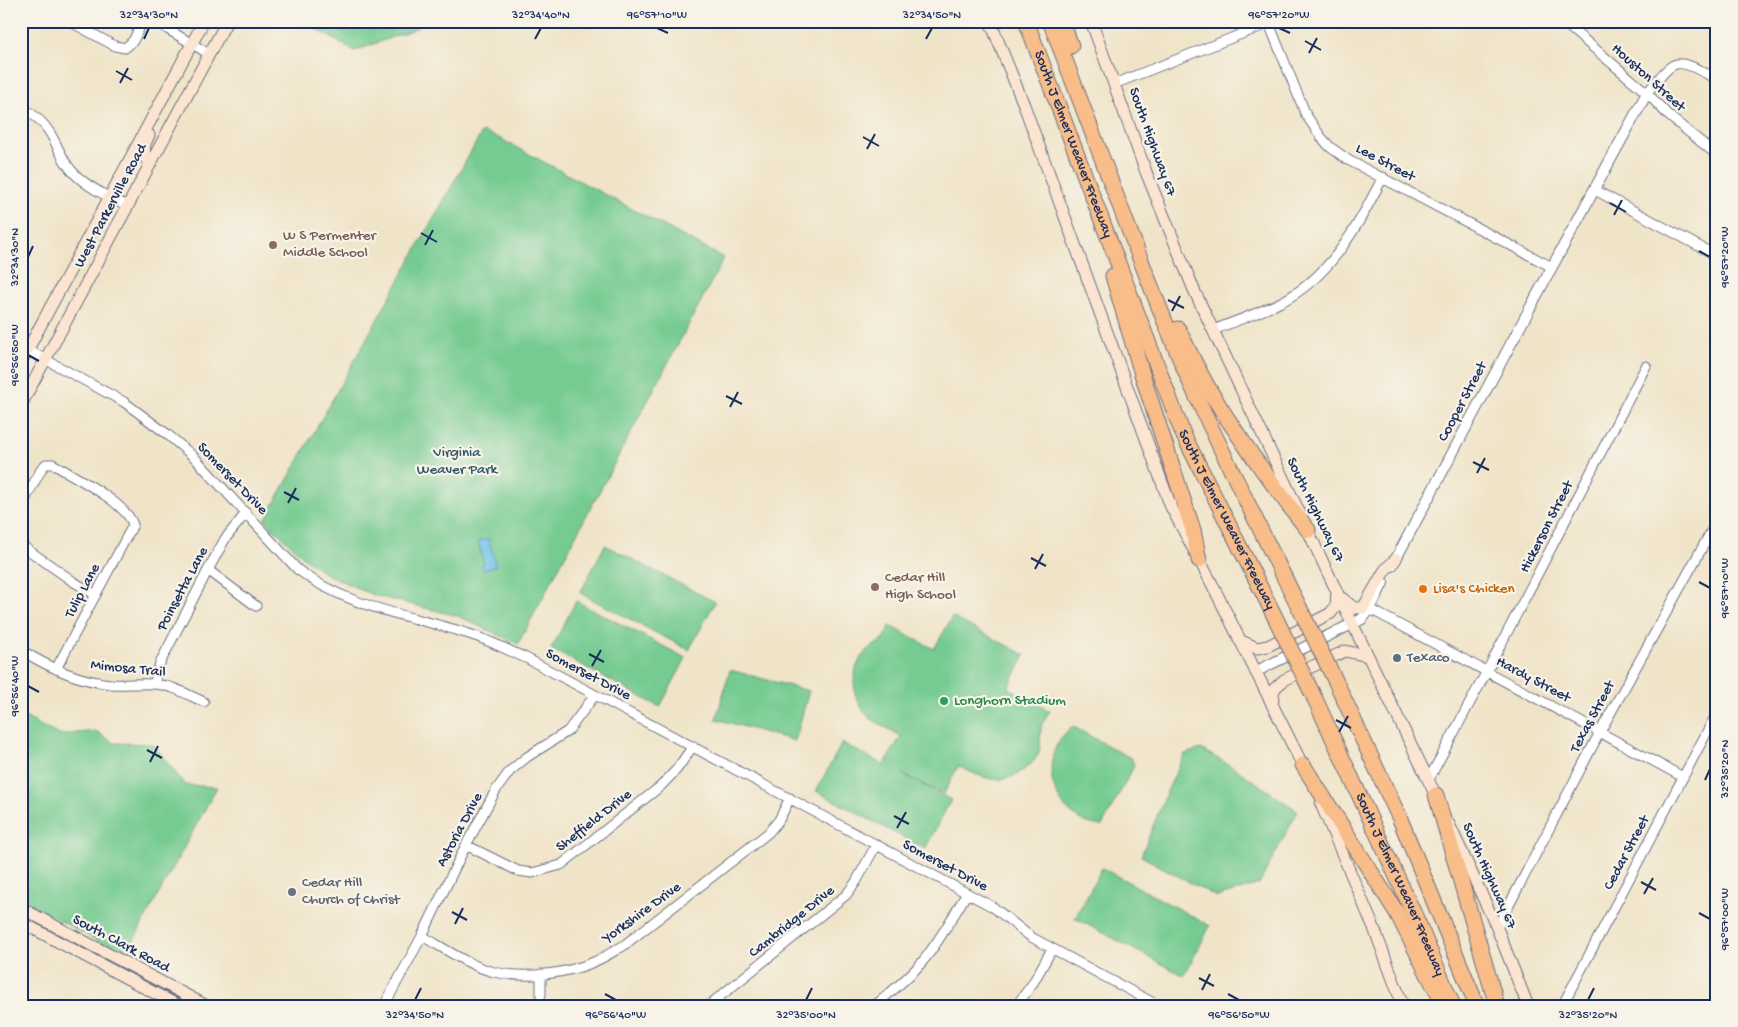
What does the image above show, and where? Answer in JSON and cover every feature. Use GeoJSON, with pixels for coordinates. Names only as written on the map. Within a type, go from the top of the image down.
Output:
{"type":"FeatureCollection","features":[{"type":"Feature","properties":{"kind":"highway"},"geometry":{"type":"LineString","coordinates":[[1020,21],[1033,39]]}},
{"type":"Feature","properties":{"kind":"highway","name":"South J Elmer Weaver Freeway"},"geometry":{"type":"LineString","coordinates":[[1026,21],[1183,434],[1315,699],[1453,1006]]}},
{"type":"Feature","properties":{"kind":"highway","name":"South J Elmer Weaver Freeway"},"geometry":{"type":"LineString","coordinates":[[1050,21],[1152,286],[1208,421],[1336,682],[1400,819],[1477,1006]]}},
{"type":"Feature","properties":{"kind":"highway"},"geometry":{"type":"LineString","coordinates":[[1062,21],[1085,89],[1090,122]]}},
{"type":"Feature","properties":{"kind":"highway"},"geometry":{"type":"LineString","coordinates":[[1107,232],[1110,264],[1142,374],[1192,530],[1199,560]]}},
{"type":"Feature","properties":{"kind":"highway"},"geometry":{"type":"LineString","coordinates":[[1152,286],[1174,321],[1212,395],[1265,476],[1308,530]]}},
{"type":"Feature","properties":{"kind":"highway"},"geometry":{"type":"LineString","coordinates":[[1303,765],[1397,913],[1444,1006]]}},
{"type":"Feature","properties":{"kind":"highway"},"geometry":{"type":"LineString","coordinates":[[1436,795],[1497,1006]]}},
{"type":"Feature","properties":{"kind":"main road","name":"West Parkerville Road"},"geometry":{"type":"LineString","coordinates":[[21,362],[204,21]]}},
{"type":"Feature","properties":{"kind":"main road","name":"West Parkerville Road"},"geometry":{"type":"LineString","coordinates":[[21,405],[227,21]]}},
{"type":"Feature","properties":{"kind":"main road"},"geometry":{"type":"LineString","coordinates":[[990,21],[1024,105],[1171,507],[1303,765],[1337,839],[1374,928],[1403,1006]]}},
{"type":"Feature","properties":{"kind":"main road","name":"South Highway 67"},"geometry":{"type":"LineString","coordinates":[[1091,21],[1176,249],[1212,330],[1464,854],[1497,928],[1528,1006]]}},
{"type":"Feature","properties":{"kind":"main road"},"geometry":{"type":"LineString","coordinates":[[150,164],[144,156],[145,144],[166,92]]}},
{"type":"Feature","properties":{"kind":"main road"},"geometry":{"type":"LineString","coordinates":[[1337,592],[1354,608],[1363,608],[1385,570],[1396,559]]}},
{"type":"Feature","properties":{"kind":"main road"},"geometry":{"type":"LineString","coordinates":[[1239,640],[1257,648],[1268,646],[1331,613],[1336,605],[1337,592]]}},
{"type":"Feature","properties":{"kind":"main road"},"geometry":{"type":"LineString","coordinates":[[1272,706],[1274,689],[1284,680],[1345,650],[1368,656]]}},
{"type":"Feature","properties":{"kind":"main road","name":"South Clark Road"},"geometry":{"type":"LineString","coordinates":[[21,908],[207,1006]]}},
{"type":"Feature","properties":{"kind":"main road","name":"South Clark Road"},"geometry":{"type":"LineString","coordinates":[[21,922],[180,1006]]}},
{"type":"Feature","properties":{"kind":"main road"},"geometry":{"type":"LineString","coordinates":[[180,1006],[187,995]]}},
{"type":"Feature","properties":{"kind":"street"},"geometry":{"type":"LineString","coordinates":[[69,21],[115,46],[125,48],[133,41],[143,21]]}},
{"type":"Feature","properties":{"kind":"street"},"geometry":{"type":"LineString","coordinates":[[154,21],[209,54]]}},
{"type":"Feature","properties":{"kind":"street","name":"Houston Street"},"geometry":{"type":"LineString","coordinates":[[1562,21],[1647,94],[1669,116],[1717,155]]}},
{"type":"Feature","properties":{"kind":"street"},"geometry":{"type":"LineString","coordinates":[[1114,84],[1270,22]]}},
{"type":"Feature","properties":{"kind":"street","name":"Lee Street"},"geometry":{"type":"LineString","coordinates":[[1270,22],[1306,114],[1330,147],[1348,160],[1552,267]]}},
{"type":"Feature","properties":{"kind":"street"},"geometry":{"type":"LineString","coordinates":[[1647,94],[1668,68],[1680,63],[1689,64],[1717,79]]}},
{"type":"Feature","properties":{"kind":"street","name":"Cooper Street"},"geometry":{"type":"LineString","coordinates":[[1255,672],[1354,624],[1362,619],[1370,609],[1552,267],[1647,94]]}},
{"type":"Feature","properties":{"kind":"street"},"geometry":{"type":"LineString","coordinates":[[21,107],[39,120],[50,132],[61,156],[72,171],[86,183],[128,206]]}},
{"type":"Feature","properties":{"kind":"street"},"geometry":{"type":"LineString","coordinates":[[1212,330],[1277,304],[1297,292],[1319,274],[1351,237],[1383,177]]}},
{"type":"Feature","properties":{"kind":"street"},"geometry":{"type":"LineString","coordinates":[[1595,190],[1717,256]]}},
{"type":"Feature","properties":{"kind":"street","name":"Somerset Drive"},"geometry":{"type":"LineString","coordinates":[[28,350],[124,402],[154,425],[194,458],[297,569],[331,592],[365,605],[471,635],[526,658],[993,907],[1031,938],[1160,1006]]}},
{"type":"Feature","properties":{"kind":"street","name":"Hickerson Street"},"geometry":{"type":"LineString","coordinates":[[1429,779],[1646,366]]}},
{"type":"Feature","properties":{"kind":"street","name":"Tulip Lane"},"geometry":{"type":"LineString","coordinates":[[21,507],[46,464],[52,464],[90,486],[127,514],[132,520],[133,525],[56,670]]}},
{"type":"Feature","properties":{"kind":"street","name":"Poinsetta Lane"},"geometry":{"type":"LineString","coordinates":[[154,684],[160,663],[208,570],[225,539],[246,513]]}},
{"type":"Feature","properties":{"kind":"street","name":"Texas Street"},"geometry":{"type":"LineString","coordinates":[[1497,928],[1600,732],[1717,522]]}},
{"type":"Feature","properties":{"kind":"street"},"geometry":{"type":"LineString","coordinates":[[21,545],[96,595]]}},
{"type":"Feature","properties":{"kind":"street"},"geometry":{"type":"LineString","coordinates":[[208,570],[256,606]]}},
{"type":"Feature","properties":{"kind":"street","name":"Hardy Street"},"geometry":{"type":"LineString","coordinates":[[1370,609],[1683,777]]}},
{"type":"Feature","properties":{"kind":"street","name":"Mimosa Trail"},"geometry":{"type":"LineString","coordinates":[[21,650],[56,670],[74,676],[111,684],[154,684],[172,687],[204,702]]}},
{"type":"Feature","properties":{"kind":"street","name":"Astoria Drive"},"geometry":{"type":"LineString","coordinates":[[384,1006],[422,936],[466,845],[496,790],[510,771],[527,757],[568,731],[595,695]]}},
{"type":"Feature","properties":{"kind":"street","name":"Cedar Street"},"geometry":{"type":"LineString","coordinates":[[1562,1006],[1717,713]]}},
{"type":"Feature","properties":{"kind":"street","name":"Sheffield Drive"},"geometry":{"type":"LineString","coordinates":[[466,845],[518,871],[532,873],[561,864],[661,786],[677,769],[693,746]]}},
{"type":"Feature","properties":{"kind":"street","name":"Yorkshire Drive"},"geometry":{"type":"LineString","coordinates":[[422,936],[476,966],[494,972],[516,975],[576,969],[597,961],[623,946],[768,833],[779,820],[790,798]]}},
{"type":"Feature","properties":{"kind":"street","name":"Cambridge Drive"},"geometry":{"type":"LineString","coordinates":[[708,1006],[846,896],[856,882],[876,845]]}},
{"type":"Feature","properties":{"kind":"street"},"geometry":{"type":"LineString","coordinates":[[874,1006],[922,963],[943,934],[967,893]]}},
{"type":"Feature","properties":{"kind":"street"},"geometry":{"type":"LineString","coordinates":[[1016,1006],[1032,984],[1052,950]]}},
{"type":"Feature","properties":{"kind":"street"},"geometry":{"type":"LineString","coordinates":[[541,974],[541,994]]}},
{"type":"Feature","properties":{"kind":"green space"},"geometry":{"type":"Polygon","coordinates":[[[302,21],[421,21],[417,28],[355,51],[302,21]]]}},
{"type":"Feature","properties":{"kind":"green space","name":"Virginia Weaver Park"},"geometry":{"type":"Polygon","coordinates":[[[482,132],[497,137],[724,258],[518,644],[458,616],[373,595],[326,574],[303,557],[265,520],[482,132]]]}},
{"type":"Feature","properties":{"kind":"green space"},"geometry":{"type":"Polygon","coordinates":[[[605,545],[715,602],[689,650],[580,593],[605,545]]]}},
{"type":"Feature","properties":{"kind":"green space"},"geometry":{"type":"Polygon","coordinates":[[[576,601],[686,658],[660,707],[551,649],[576,601]]]}},
{"type":"Feature","properties":{"kind":"green space","name":"Longhorn Stadium"},"geometry":{"type":"Polygon","coordinates":[[[952,617],[1025,655],[1008,688],[1050,711],[1042,724],[1038,755],[1029,766],[1014,776],[1006,779],[990,779],[958,766],[944,794],[902,774],[951,800],[925,849],[816,791],[842,743],[884,765],[901,736],[869,718],[861,707],[855,694],[854,682],[856,668],[860,659],[869,648],[883,640],[890,626],[934,649],[952,617]]]}},
{"type":"Feature","properties":{"kind":"green space"},"geometry":{"type":"Polygon","coordinates":[[[730,670],[809,691],[795,741],[716,719],[730,670]]]}},
{"type":"Feature","properties":{"kind":"green space"},"geometry":{"type":"Polygon","coordinates":[[[21,715],[59,735],[96,731],[113,743],[153,744],[185,785],[217,787],[125,956],[21,899],[21,715]]]}},
{"type":"Feature","properties":{"kind":"green space"},"geometry":{"type":"Polygon","coordinates":[[[1072,726],[1132,759],[1134,766],[1102,826],[1085,822],[1073,815],[1058,797],[1054,786],[1051,775],[1054,752],[1060,739],[1072,726]]]}},
{"type":"Feature","properties":{"kind":"green space"},"geometry":{"type":"Polygon","coordinates":[[[1201,749],[1236,769],[1298,811],[1259,884],[1217,897],[1141,856],[1168,789],[1185,754],[1201,749]]]}},
{"type":"Feature","properties":{"kind":"green space"},"geometry":{"type":"Polygon","coordinates":[[[1102,868],[1210,926],[1184,976],[1075,918],[1102,868]]]}},
{"type":"Feature","properties":{"kind":"water"},"geometry":{"type":"Polygon","coordinates":[[[489,539],[496,566],[483,570],[481,565],[484,564],[478,541],[489,539]]]}},
{"type":"Feature","properties":{"kind":"place","name":"W S Permenter Middle School"},"geometry":{"type":"Point","coordinates":[273,245]}},
{"type":"Feature","properties":{"kind":"place","name":"Cedar Hill High School"},"geometry":{"type":"Point","coordinates":[875,587]}},
{"type":"Feature","properties":{"kind":"place","name":"Lisa's Chicken"},"geometry":{"type":"Point","coordinates":[1423,589]}},
{"type":"Feature","properties":{"kind":"place","name":"Texaco"},"geometry":{"type":"Point","coordinates":[1397,658]}},
{"type":"Feature","properties":{"kind":"place","name":"Longhorn Stadium"},"geometry":{"type":"Point","coordinates":[944,701]}},
{"type":"Feature","properties":{"kind":"place","name":"Cedar Hill Church of Christ"},"geometry":{"type":"Point","coordinates":[292,892]}}]}
